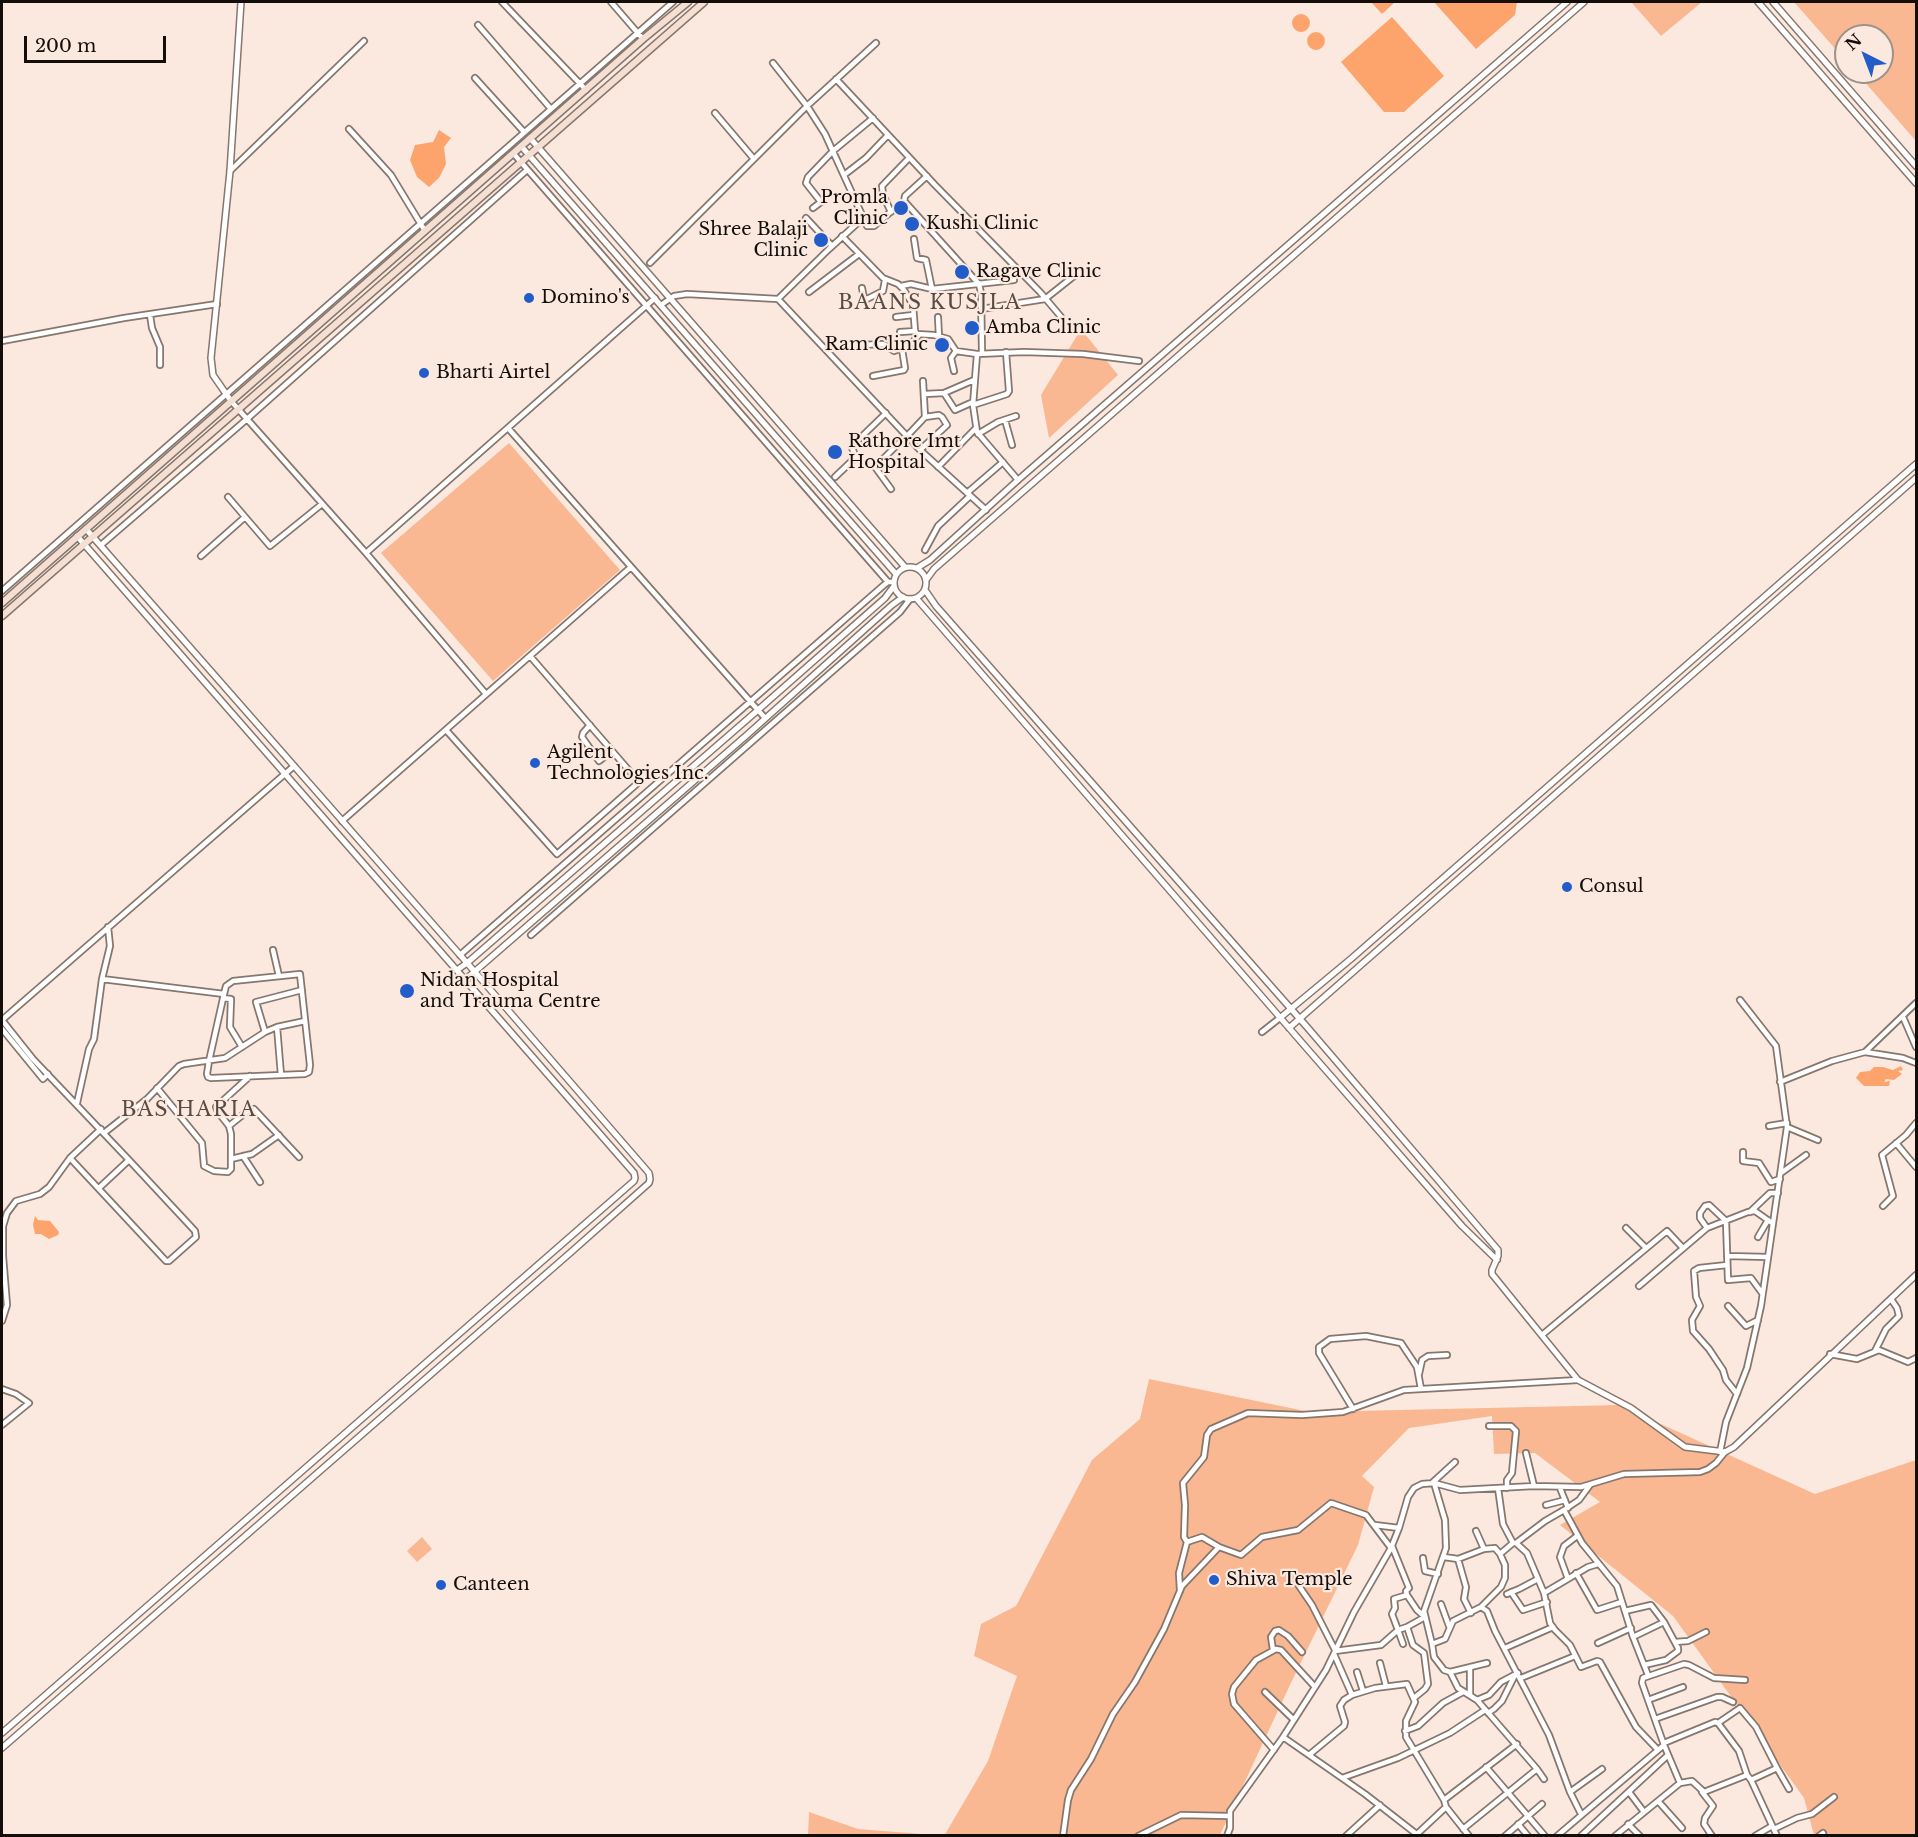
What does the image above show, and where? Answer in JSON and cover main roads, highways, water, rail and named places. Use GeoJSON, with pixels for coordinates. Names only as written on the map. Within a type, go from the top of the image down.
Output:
{"type":"FeatureCollection","features":[{"type":"Feature","properties":{"kind":"main road"},"geometry":{"type":"LineString","coordinates":[[2,603],[643,39],[688,2]]}},
{"type":"Feature","properties":{"kind":"main road"},"geometry":{"type":"LineString","coordinates":[[2,616],[704,2]]}},
{"type":"Feature","properties":{"kind":"place","name":"Promla Clinic"},"geometry":{"type":"Point","coordinates":[901,208]}},
{"type":"Feature","properties":{"kind":"place","name":"Kushi Clinic"},"geometry":{"type":"Point","coordinates":[912,224]}},
{"type":"Feature","properties":{"kind":"place","name":"Shree Balaji Clinic"},"geometry":{"type":"Point","coordinates":[821,240]}},
{"type":"Feature","properties":{"kind":"place","name":"Ragave Clinic"},"geometry":{"type":"Point","coordinates":[962,272]}},
{"type":"Feature","properties":{"kind":"place","name":"Domino's"},"geometry":{"type":"Point","coordinates":[529,298]}},
{"type":"Feature","properties":{"kind":"place","name":"Amba Clinic"},"geometry":{"type":"Point","coordinates":[972,328]}},
{"type":"Feature","properties":{"kind":"place","name":"Ram Clinic"},"geometry":{"type":"Point","coordinates":[942,345]}},
{"type":"Feature","properties":{"kind":"place","name":"Bharti Airtel"},"geometry":{"type":"Point","coordinates":[424,373]}},
{"type":"Feature","properties":{"kind":"place","name":"Rathore Imt Hospital"},"geometry":{"type":"Point","coordinates":[835,452]}},
{"type":"Feature","properties":{"kind":"place","name":"Agilent Technologies Inc."},"geometry":{"type":"Point","coordinates":[535,763]}},
{"type":"Feature","properties":{"kind":"place","name":"Consul"},"geometry":{"type":"Point","coordinates":[1567,887]}},
{"type":"Feature","properties":{"kind":"place","name":"Nidan Hospital and Trauma Centre"},"geometry":{"type":"Point","coordinates":[407,991]}},
{"type":"Feature","properties":{"kind":"place","name":"Shiva Temple"},"geometry":{"type":"Point","coordinates":[1214,1580]}},
{"type":"Feature","properties":{"kind":"place","name":"Canteen"},"geometry":{"type":"Point","coordinates":[441,1585]}},
{"type":"Feature","properties":{"kind":"district","name":"BAANS KUSJLA"},"geometry":{"type":"Point","coordinates":[930,303]}},
{"type":"Feature","properties":{"kind":"district","name":"BAS HARIA"},"geometry":{"type":"Point","coordinates":[189,1110]}}]}
